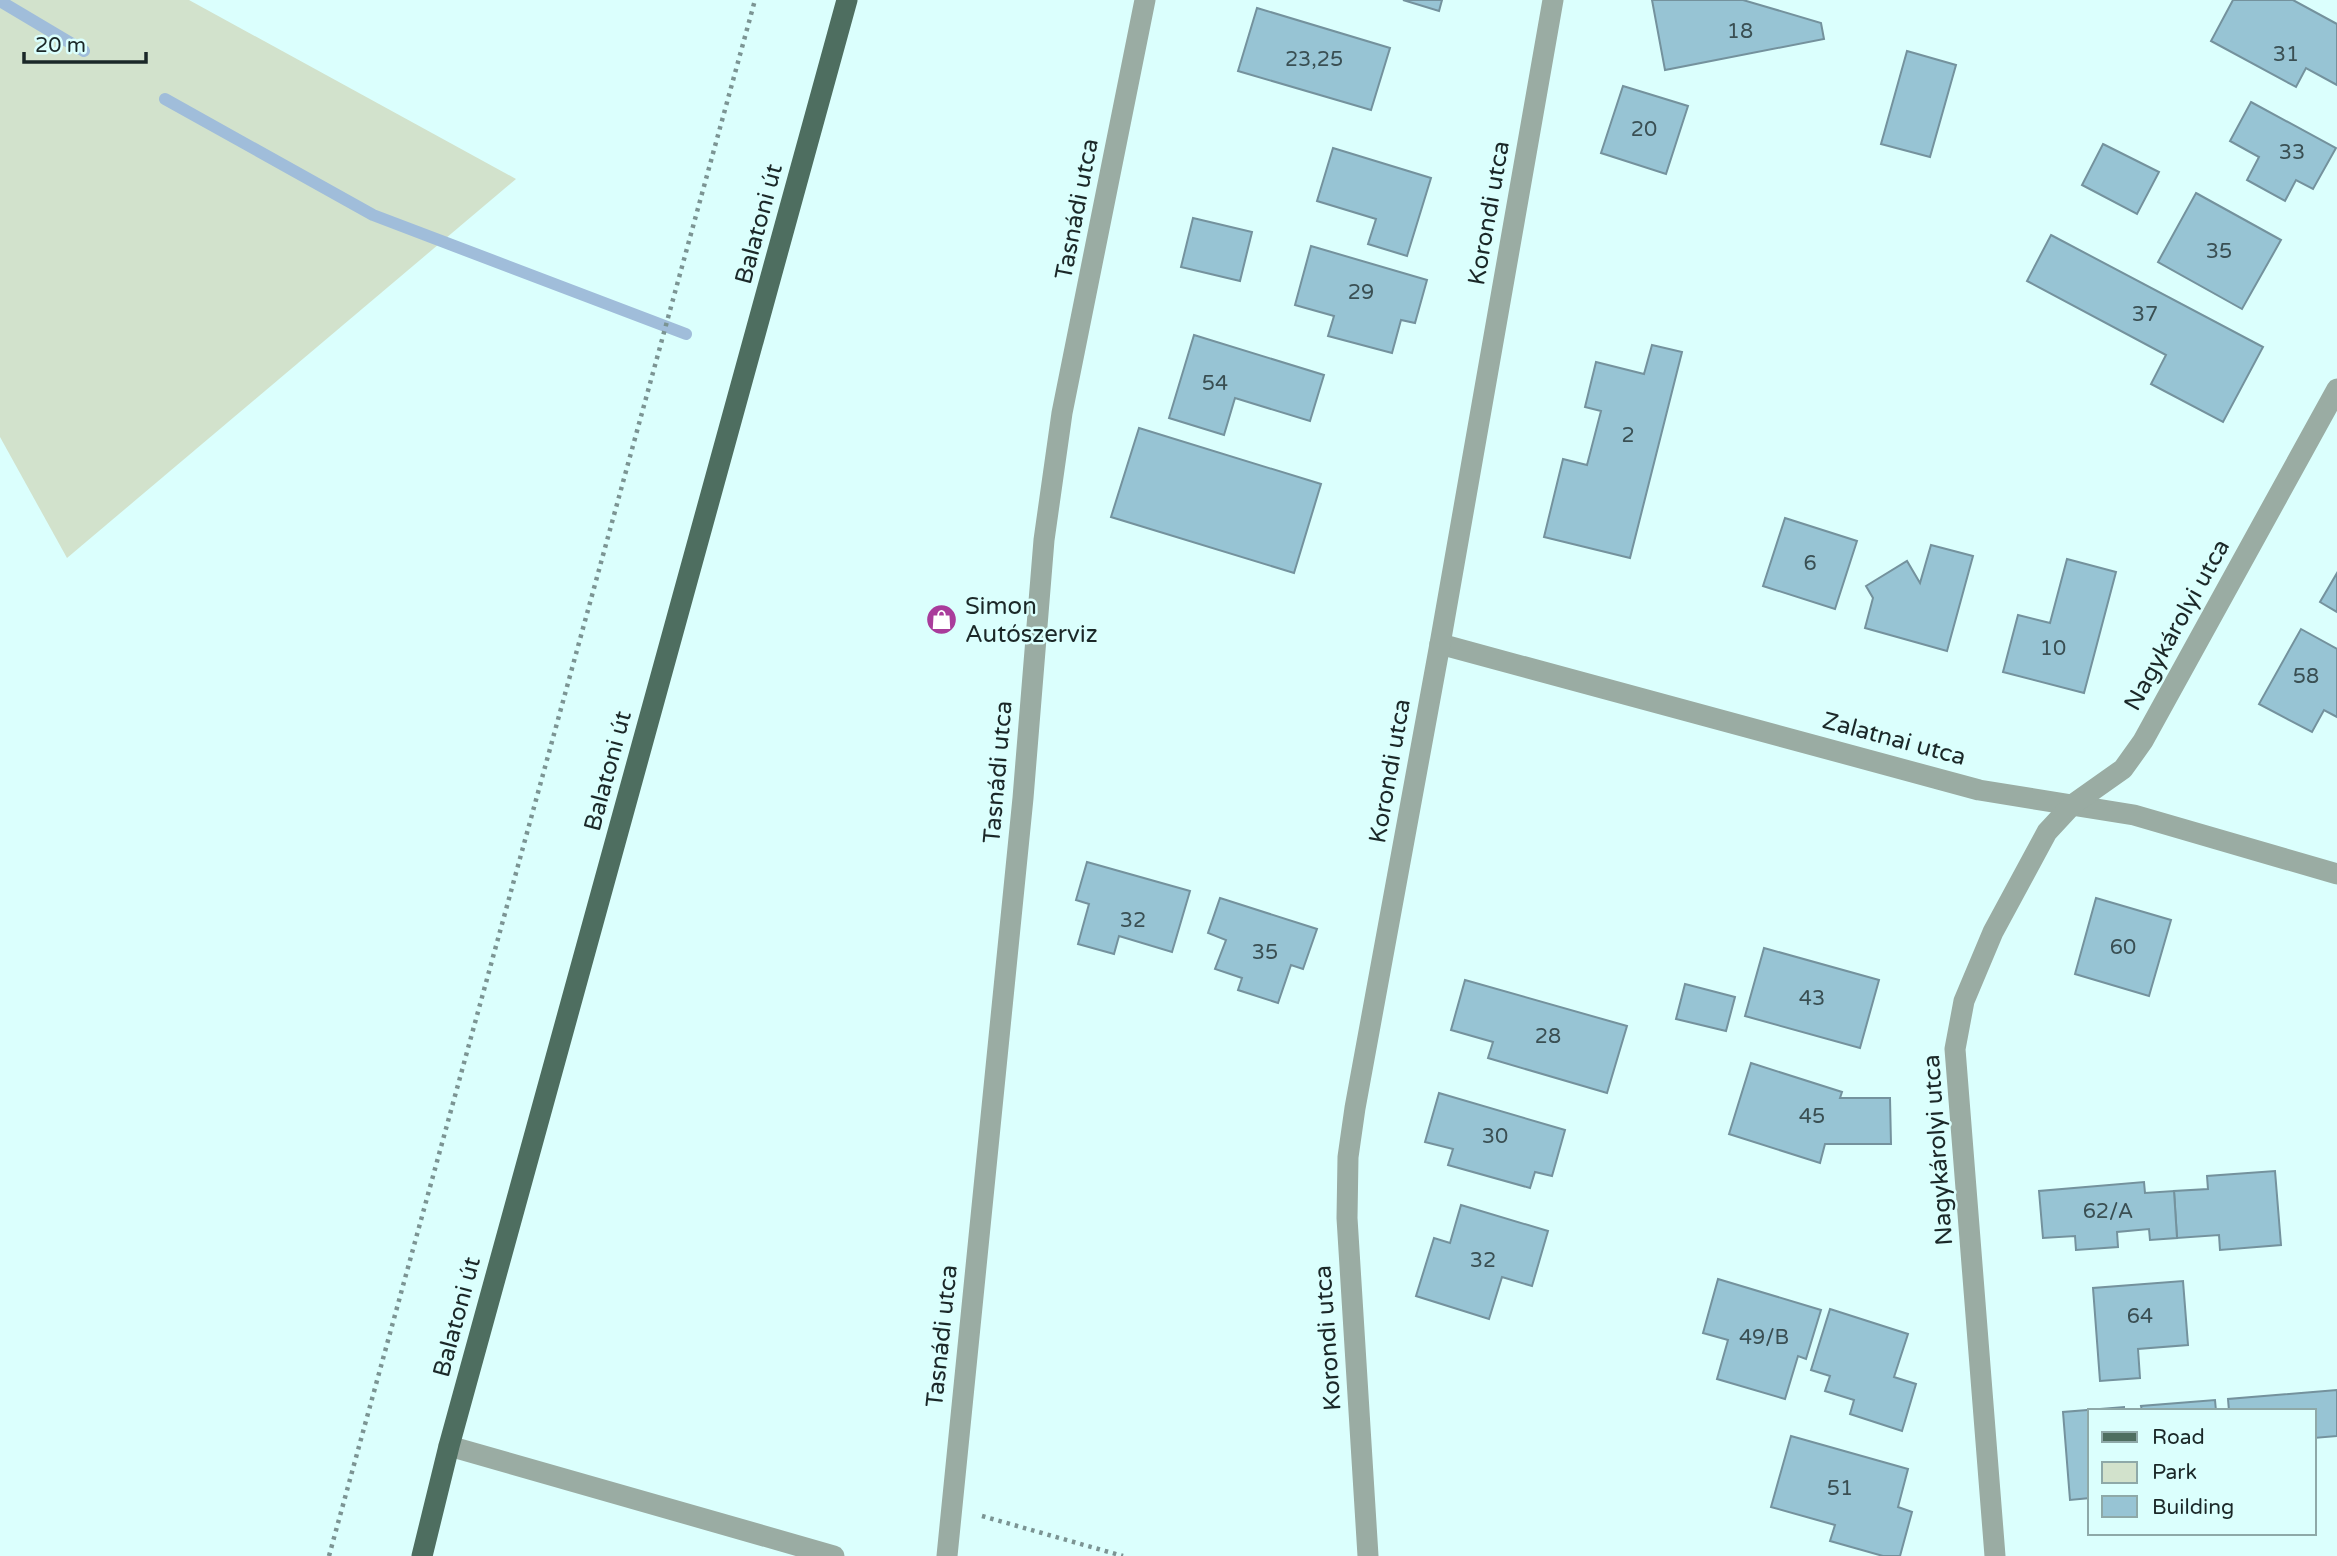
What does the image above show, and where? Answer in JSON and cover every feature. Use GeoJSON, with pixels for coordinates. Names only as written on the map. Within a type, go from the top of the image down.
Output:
{"type":"FeatureCollection","features":[{"type":"Feature","properties":{"kind":"main road","name":"Balatoni út"},"geometry":{"type":"LineString","coordinates":[[422,1556],[449,1446],[848,0]]}},
{"type":"Feature","properties":{"kind":"street","name":"Tasnádi utca"},"geometry":{"type":"LineString","coordinates":[[947,1556],[1023,798],[1044,540],[1062,412],[1145,0]]}},
{"type":"Feature","properties":{"kind":"street","name":"Korondi utca"},"geometry":{"type":"LineString","coordinates":[[1368,1556],[1347,1218],[1348,1157],[1553,0]]}},
{"type":"Feature","properties":{"kind":"street","name":"Nagykárolyi utca"},"geometry":{"type":"LineString","coordinates":[[1995,1556],[1955,1049],[1964,1001],[1993,932],[2048,832],[2072,805],[2123,769],[2143,741],[2337,390]]}},
{"type":"Feature","properties":{"kind":"street","name":"Zalatnai utca"},"geometry":{"type":"LineString","coordinates":[[1440,644],[1979,790],[2134,815],[2337,874]]}},
{"type":"Feature","properties":{"kind":"street"},"geometry":{"type":"LineString","coordinates":[[449,1446],[834,1556]]}},
{"type":"Feature","properties":{"kind":"path"},"geometry":{"type":"LineString","coordinates":[[329,1556],[755,0]]}},
{"type":"Feature","properties":{"kind":"path"},"geometry":{"type":"LineString","coordinates":[[951,1507],[1123,1556]]}},
{"type":"Feature","properties":{"kind":"green space"},"geometry":{"type":"Polygon","coordinates":[[[0,0],[189,0],[516,179],[67,558],[0,437],[0,0]]]}},
{"type":"Feature","properties":{"kind":"building"},"geometry":{"type":"Polygon","coordinates":[[[1403,0],[1442,0],[1439,11],[1403,0]]]}},
{"type":"Feature","properties":{"kind":"building"},"geometry":{"type":"Polygon","coordinates":[[[1652,0],[1743,0],[1821,23],[1824,39],[1665,70],[1652,0]]]}},
{"type":"Feature","properties":{"kind":"building"},"geometry":{"type":"Polygon","coordinates":[[[2233,0],[2293,0],[2337,24],[2337,85],[2306,68],[2296,87],[2211,41],[2233,0]]]}},
{"type":"Feature","properties":{"kind":"building"},"geometry":{"type":"Polygon","coordinates":[[[1257,8],[1390,48],[1371,110],[1238,71],[1257,8]]]}},
{"type":"Feature","properties":{"kind":"building"},"geometry":{"type":"Polygon","coordinates":[[[1907,51],[1956,65],[1930,157],[1881,144],[1907,51]]]}},
{"type":"Feature","properties":{"kind":"building"},"geometry":{"type":"Polygon","coordinates":[[[1623,86],[1688,106],[1666,174],[1601,153],[1623,86]]]}},
{"type":"Feature","properties":{"kind":"building"},"geometry":{"type":"Polygon","coordinates":[[[2251,102],[2336,148],[2313,189],[2296,180],[2285,201],[2247,180],[2259,157],[2230,141],[2251,102]]]}},
{"type":"Feature","properties":{"kind":"building"},"geometry":{"type":"Polygon","coordinates":[[[2103,144],[2159,172],[2137,214],[2082,185],[2103,144]]]}},
{"type":"Feature","properties":{"kind":"building"},"geometry":{"type":"Polygon","coordinates":[[[1333,148],[1431,178],[1407,256],[1368,244],[1376,219],[1317,201],[1333,148]]]}},
{"type":"Feature","properties":{"kind":"building"},"geometry":{"type":"Polygon","coordinates":[[[2196,193],[2281,240],[2242,309],[2158,262],[2196,193]]]}},
{"type":"Feature","properties":{"kind":"building"},"geometry":{"type":"Polygon","coordinates":[[[1193,218],[1252,232],[1240,281],[1181,267],[1193,218]]]}},
{"type":"Feature","properties":{"kind":"building"},"geometry":{"type":"Polygon","coordinates":[[[2051,235],[2263,347],[2223,422],[2151,384],[2166,355],[2027,281],[2051,235]]]}},
{"type":"Feature","properties":{"kind":"building"},"geometry":{"type":"Polygon","coordinates":[[[1311,246],[1427,280],[1415,323],[1401,320],[1392,353],[1328,336],[1334,316],[1295,305],[1311,246]]]}},
{"type":"Feature","properties":{"kind":"building"},"geometry":{"type":"Polygon","coordinates":[[[1194,335],[1324,375],[1310,421],[1235,398],[1224,435],[1169,418],[1194,335]]]}},
{"type":"Feature","properties":{"kind":"building"},"geometry":{"type":"Polygon","coordinates":[[[1652,345],[1682,352],[1630,558],[1544,537],[1563,459],[1587,465],[1601,411],[1585,407],[1596,362],[1644,374],[1652,345]]]}},
{"type":"Feature","properties":{"kind":"building"},"geometry":{"type":"Polygon","coordinates":[[[1139,428],[1321,484],[1294,573],[1111,517],[1139,428]]]}},
{"type":"Feature","properties":{"kind":"building"},"geometry":{"type":"Polygon","coordinates":[[[1785,518],[1857,541],[1835,609],[1763,586],[1785,518]]]}},
{"type":"Feature","properties":{"kind":"building"},"geometry":{"type":"Polygon","coordinates":[[[1931,545],[1973,556],[1947,651],[1865,628],[1873,598],[1866,586],[1907,561],[1920,583],[1931,545]]]}},
{"type":"Feature","properties":{"kind":"building"},"geometry":{"type":"Polygon","coordinates":[[[2067,559],[2116,572],[2084,693],[2003,672],[2018,615],[2050,623],[2067,559]]]}},
{"type":"Feature","properties":{"kind":"building"},"geometry":{"type":"Polygon","coordinates":[[[2337,573],[2337,612],[2320,602],[2337,573]]]}},
{"type":"Feature","properties":{"kind":"building"},"geometry":{"type":"Polygon","coordinates":[[[2301,629],[2337,649],[2337,717],[2324,710],[2312,732],[2259,704],[2301,629]]]}},
{"type":"Feature","properties":{"kind":"building"},"geometry":{"type":"Polygon","coordinates":[[[1087,862],[1190,891],[1172,952],[1119,936],[1114,954],[1078,944],[1089,904],[1076,900],[1087,862]]]}},
{"type":"Feature","properties":{"kind":"building"},"geometry":{"type":"Polygon","coordinates":[[[1220,898],[1317,929],[1303,969],[1291,965],[1278,1003],[1238,990],[1242,978],[1215,969],[1226,940],[1208,933],[1220,898]]]}},
{"type":"Feature","properties":{"kind":"building"},"geometry":{"type":"Polygon","coordinates":[[[2096,898],[2171,920],[2149,996],[2075,974],[2096,898]]]}},
{"type":"Feature","properties":{"kind":"building"},"geometry":{"type":"Polygon","coordinates":[[[1764,948],[1879,980],[1860,1048],[1745,1016],[1764,948]]]}},
{"type":"Feature","properties":{"kind":"building"},"geometry":{"type":"Polygon","coordinates":[[[1465,980],[1627,1026],[1607,1093],[1488,1058],[1493,1042],[1451,1030],[1465,980]]]}},
{"type":"Feature","properties":{"kind":"building"},"geometry":{"type":"Polygon","coordinates":[[[1685,984],[1735,997],[1726,1031],[1676,1019],[1685,984]]]}},
{"type":"Feature","properties":{"kind":"building"},"geometry":{"type":"Polygon","coordinates":[[[1751,1063],[1842,1092],[1840,1098],[1890,1098],[1891,1144],[1825,1144],[1820,1163],[1729,1134],[1751,1063]]]}},
{"type":"Feature","properties":{"kind":"building"},"geometry":{"type":"Polygon","coordinates":[[[1439,1093],[1565,1130],[1552,1176],[1535,1172],[1530,1188],[1448,1165],[1453,1149],[1425,1142],[1439,1093]]]}},
{"type":"Feature","properties":{"kind":"building"},"geometry":{"type":"Polygon","coordinates":[[[2275,1171],[2281,1245],[2220,1250],[2219,1235],[2177,1238],[2174,1191],[2208,1189],[2207,1176],[2275,1171]]]}},
{"type":"Feature","properties":{"kind":"building"},"geometry":{"type":"Polygon","coordinates":[[[2144,1182],[2145,1193],[2174,1191],[2177,1238],[2150,1240],[2149,1229],[2117,1232],[2118,1247],[2076,1250],[2075,1236],[2043,1238],[2039,1191],[2144,1182]]]}},
{"type":"Feature","properties":{"kind":"building"},"geometry":{"type":"Polygon","coordinates":[[[1461,1205],[1548,1231],[1532,1286],[1502,1277],[1489,1319],[1416,1296],[1434,1238],[1450,1243],[1461,1205]]]}},
{"type":"Feature","properties":{"kind":"building"},"geometry":{"type":"Polygon","coordinates":[[[1718,1279],[1821,1310],[1806,1359],[1798,1356],[1785,1399],[1717,1379],[1728,1340],[1703,1333],[1718,1279]]]}},
{"type":"Feature","properties":{"kind":"building"},"geometry":{"type":"Polygon","coordinates":[[[2183,1281],[2188,1345],[2138,1349],[2140,1378],[2100,1381],[2093,1288],[2183,1281]]]}},
{"type":"Feature","properties":{"kind":"building"},"geometry":{"type":"Polygon","coordinates":[[[1830,1309],[1908,1334],[1894,1377],[1916,1384],[1902,1431],[1850,1414],[1854,1400],[1825,1391],[1830,1376],[1811,1370],[1830,1309]]]}},
{"type":"Feature","properties":{"kind":"building"},"geometry":{"type":"Polygon","coordinates":[[[2337,1390],[2337,1436],[2316,1438],[2316,1409],[2229,1409],[2228,1399],[2337,1390]]]}},
{"type":"Feature","properties":{"kind":"building"},"geometry":{"type":"Polygon","coordinates":[[[2215,1400],[2216,1409],[2142,1409],[2141,1406],[2215,1400]]]}},
{"type":"Feature","properties":{"kind":"building"},"geometry":{"type":"Polygon","coordinates":[[[2088,1410],[2088,1498],[2070,1500],[2063,1412],[2088,1410]]]}},
{"type":"Feature","properties":{"kind":"building"},"geometry":{"type":"Polygon","coordinates":[[[1791,1436],[1908,1469],[1898,1507],[1912,1512],[1900,1556],[1883,1556],[1830,1541],[1835,1525],[1771,1507],[1791,1436]]]}},
{"type":"Feature","properties":{"kind":"waterway"},"geometry":{"type":"LineString","coordinates":[[0,1],[84,51]]}},
{"type":"Feature","properties":{"kind":"waterway"},"geometry":{"type":"LineString","coordinates":[[165,99],[373,215],[686,334]]}},
{"type":"Feature","properties":{"kind":"place","name":"Simon Autószerviz"},"geometry":{"type":"Point","coordinates":[942,620]}}]}
